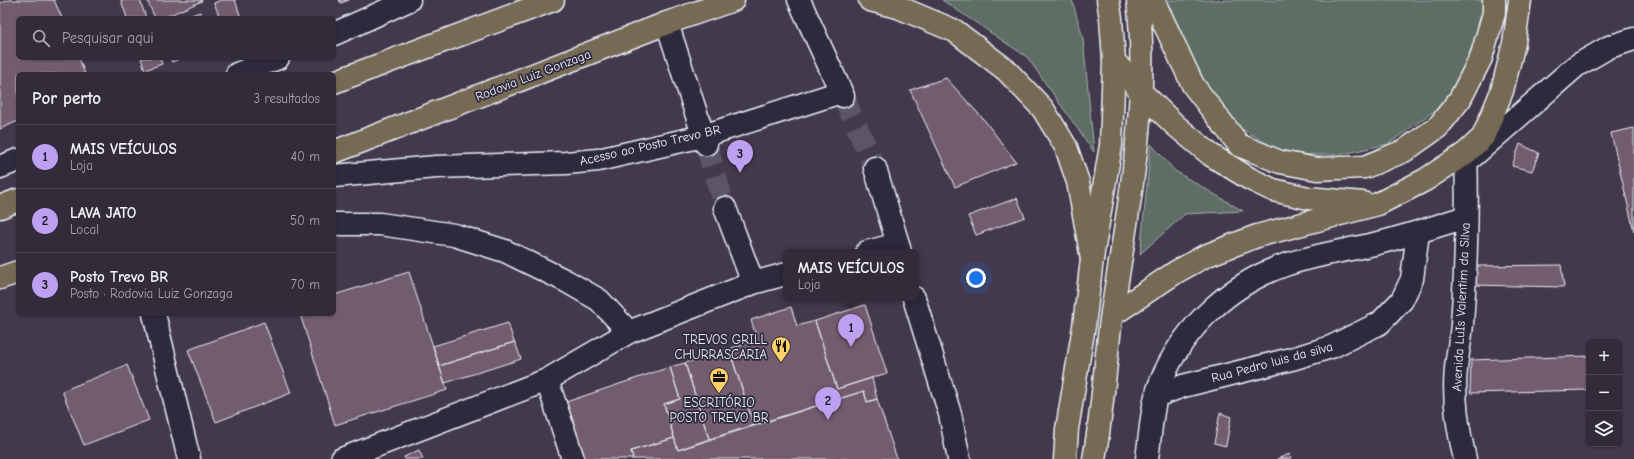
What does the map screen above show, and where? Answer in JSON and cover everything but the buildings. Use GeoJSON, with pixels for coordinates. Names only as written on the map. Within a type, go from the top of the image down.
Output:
{"type":"FeatureCollection","features":[{"type":"Feature","properties":{"kind":"main road"},"geometry":{"type":"LineString","coordinates":[[336,81],[517,7],[553,0]]}},
{"type":"Feature","properties":{"kind":"main road","name":"Rodovia Luiz Gonzaga"},"geometry":{"type":"LineString","coordinates":[[336,151],[667,23],[732,0]]}},
{"type":"Feature","properties":{"kind":"main road"},"geometry":{"type":"LineString","coordinates":[[870,0],[898,7],[955,31],[1006,70],[1043,109],[1066,146],[1078,182],[1092,259]]}},
{"type":"Feature","properties":{"kind":"main road"},"geometry":{"type":"LineString","coordinates":[[1065,459],[1067,430],[1084,326],[1092,259],[1111,144],[1114,61],[1112,18],[1108,0]]}},
{"type":"Feature","properties":{"kind":"main road"},"geometry":{"type":"LineString","coordinates":[[1094,459],[1099,431],[1112,315],[1137,143],[1141,57],[1138,0]]}},
{"type":"Feature","properties":{"kind":"main road"},"geometry":{"type":"LineString","coordinates":[[1153,0],[1193,85],[1239,144],[1280,162],[1317,169],[1365,167],[1404,151],[1438,127],[1460,99],[1481,58],[1494,13],[1494,0]]}},
{"type":"Feature","properties":{"kind":"main road"},"geometry":{"type":"LineString","coordinates":[[1112,315],[1176,272],[1205,256],[1257,236],[1378,204],[1466,158],[1483,137],[1502,91],[1514,43],[1520,0]]}},
{"type":"Feature","properties":{"kind":"main road"},"geometry":{"type":"LineString","coordinates":[[1114,61],[1140,91],[1175,125],[1211,155],[1250,179],[1273,190],[1308,198],[1378,204]]}},
{"type":"Feature","properties":{"kind":"main road"},"geometry":{"type":"LineString","coordinates":[[0,207],[16,201]]}},
{"type":"Feature","properties":{"kind":"main road"},"geometry":{"type":"LineString","coordinates":[[0,278],[16,273]]}},
{"type":"Feature","properties":{"kind":"street"},"geometry":{"type":"LineString","coordinates":[[336,33],[409,0]]}},
{"type":"Feature","properties":{"kind":"street","name":"Acesso ao Posto Trevo BR"},"geometry":{"type":"LineString","coordinates":[[336,176],[436,167],[566,164],[598,160],[704,140],[842,94],[799,0]]}},
{"type":"Feature","properties":{"kind":"street"},"geometry":{"type":"LineString","coordinates":[[667,23],[704,140]]}},
{"type":"Feature","properties":{"kind":"street"},"geometry":{"type":"LineString","coordinates":[[1466,158],[1576,66],[1609,47],[1634,39]]}},
{"type":"Feature","properties":{"kind":"street"},"geometry":{"type":"LineString","coordinates":[[242,72],[273,60]]}},
{"type":"Feature","properties":{"kind":"street","name":"Avenida LuIs Valentim da Silva"},"geometry":{"type":"LineString","coordinates":[[1466,158],[1466,216],[1462,324],[1456,377],[1456,417],[1466,459]]}},
{"type":"Feature","properties":{"kind":"street"},"geometry":{"type":"LineString","coordinates":[[0,167],[16,161]]}},
{"type":"Feature","properties":{"kind":"street"},"geometry":{"type":"LineString","coordinates":[[875,168],[899,248]]}},
{"type":"Feature","properties":{"kind":"street"},"geometry":{"type":"LineString","coordinates":[[725,208],[753,283]]}},
{"type":"Feature","properties":{"kind":"street"},"geometry":{"type":"LineString","coordinates":[[1146,459],[1156,396],[1168,367],[1186,336],[1216,305],[1248,282],[1284,265],[1418,232],[1466,216]]}},
{"type":"Feature","properties":{"kind":"street"},"geometry":{"type":"LineString","coordinates":[[336,224],[380,224],[454,235],[505,251],[566,280],[600,300],[629,332]]}},
{"type":"Feature","properties":{"kind":"street","name":"Rua Pedro luis da silva"},"geometry":{"type":"LineString","coordinates":[[1156,396],[1183,386],[1295,358],[1331,347],[1380,323],[1402,300],[1412,279],[1418,232]]}},
{"type":"Feature","properties":{"kind":"street"},"geometry":{"type":"LineString","coordinates":[[342,459],[547,380],[629,332],[753,283],[783,275]]}},
{"type":"Feature","properties":{"kind":"street"},"geometry":{"type":"LineString","coordinates":[[915,301],[950,414],[959,459]]}},
{"type":"Feature","properties":{"kind":"street"},"geometry":{"type":"LineString","coordinates":[[154,316],[189,459]]}},
{"type":"Feature","properties":{"kind":"street"},"geometry":{"type":"LineString","coordinates":[[547,380],[573,459]]}},
{"type":"Feature","properties":{"kind":"green space"},"geometry":{"type":"Polygon","coordinates":[[[942,0],[1072,0],[1083,38],[1094,152],[1027,57],[942,0]]]}},
{"type":"Feature","properties":{"kind":"green space"},"geometry":{"type":"Polygon","coordinates":[[[1152,0],[1487,0],[1488,11],[1454,87],[1437,109],[1388,144],[1338,155],[1286,154],[1240,128],[1174,72],[1152,0]]]}},
{"type":"Feature","properties":{"kind":"green space"},"geometry":{"type":"Polygon","coordinates":[[[1151,144],[1175,171],[1243,211],[1185,214],[1140,254],[1151,144]]]}},
{"type":"Feature","properties":{"kind":"tunnel"},"geometry":{"type":"LineString","coordinates":[[843,96],[875,168]]}},
{"type":"Feature","properties":{"kind":"tunnel"},"geometry":{"type":"LineString","coordinates":[[706,144],[725,208]]}},
{"type":"Feature","properties":{"kind":"place","name":"Posto Trevo BR"},"geometry":{"type":"Point","coordinates":[740,173]}},
{"type":"Feature","properties":{"kind":"place","name":"MAIS VEÍCULOS"},"geometry":{"type":"Point","coordinates":[851,347]}},
{"type":"Feature","properties":{"kind":"place","name":"TREVOS GRILL CHURRASCARIA"},"geometry":{"type":"Point","coordinates":[781,363]}},
{"type":"Feature","properties":{"kind":"place","name":"ESCRITÓRIO POSTO TREVO BR"},"geometry":{"type":"Point","coordinates":[719,394]}},
{"type":"Feature","properties":{"kind":"place","name":"LAVA JATO"},"geometry":{"type":"Point","coordinates":[828,420]}}]}
